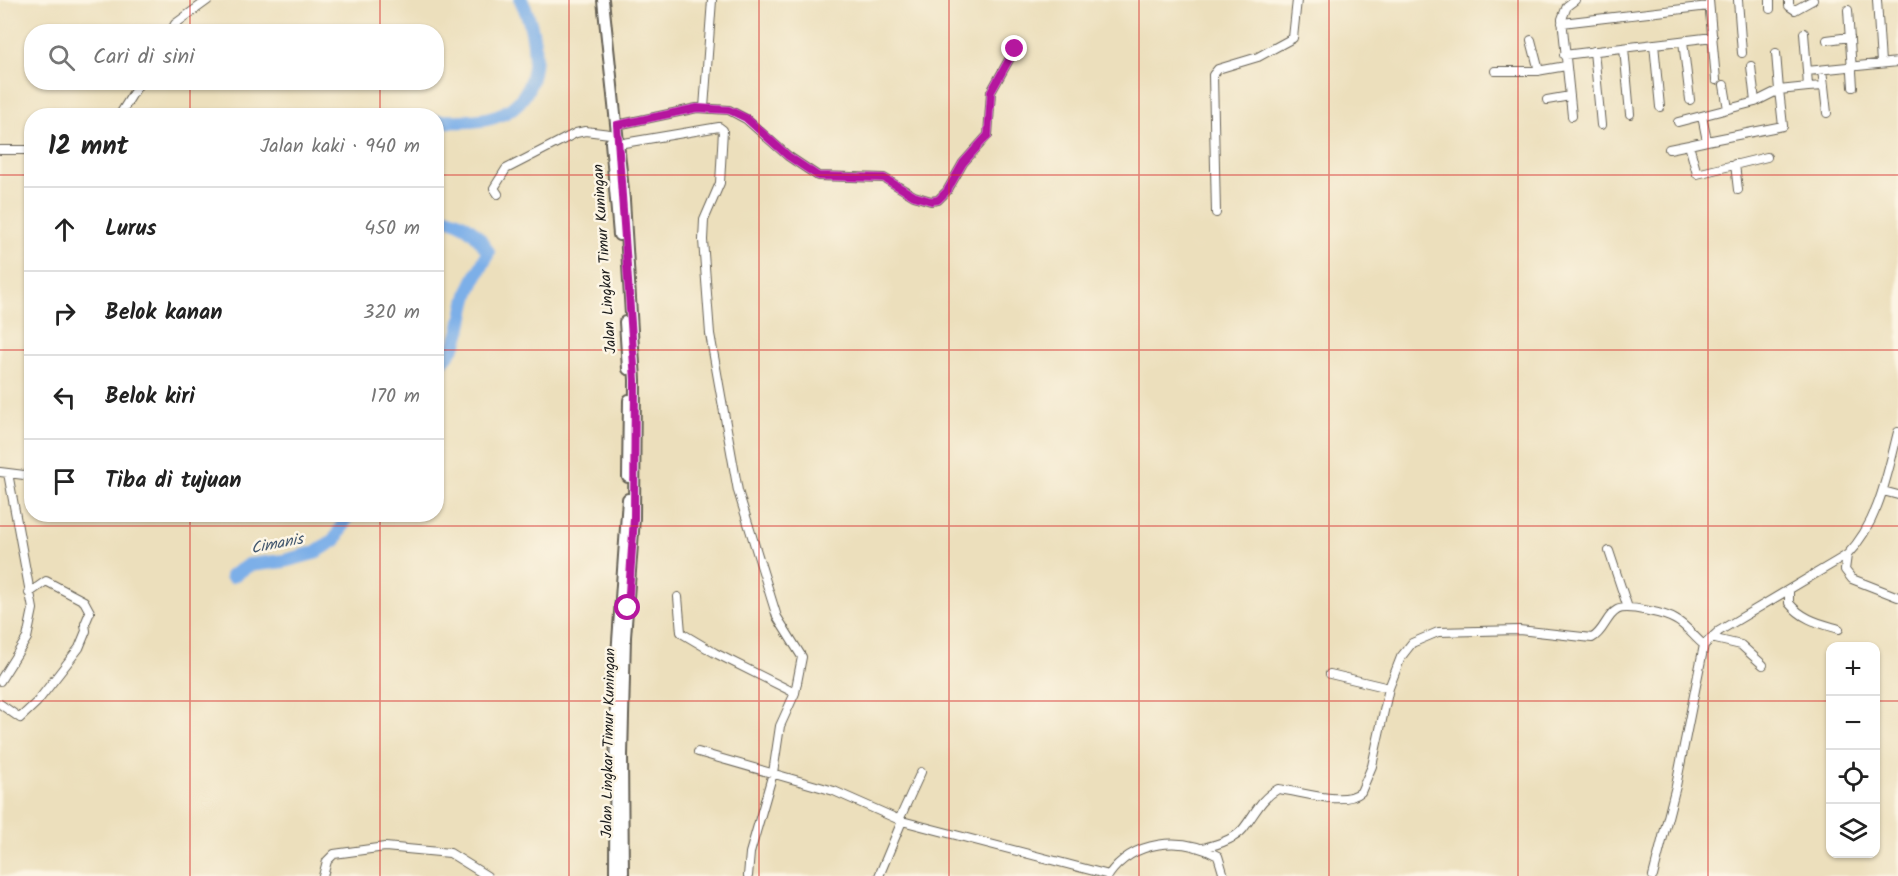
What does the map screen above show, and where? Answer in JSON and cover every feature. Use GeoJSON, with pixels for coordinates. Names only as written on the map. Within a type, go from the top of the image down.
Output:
{"type":"FeatureCollection","features":[{"type":"Feature","properties":{"kind":"main road","name":"Jalan Lingkar Timur Kuningan"},"geometry":{"type":"LineString","coordinates":[[597,0],[618,144],[634,342],[636,427],[634,518],[622,730],[623,876]]}},
{"type":"Feature","properties":{"kind":"main road","name":"Jalan Lingkar Timur Kuningan"},"geometry":{"type":"LineString","coordinates":[[603,0],[614,129],[629,388],[627,504],[616,670],[615,876]]}},
{"type":"Feature","properties":{"kind":"street"},"geometry":{"type":"LineString","coordinates":[[175,24],[208,0]]}},
{"type":"Feature","properties":{"kind":"street"},"geometry":{"type":"LineString","coordinates":[[704,108],[712,0]]}},
{"type":"Feature","properties":{"kind":"street"},"geometry":{"type":"LineString","coordinates":[[1216,213],[1213,75],[1218,69],[1258,57],[1290,41],[1294,34],[1297,0]]}},
{"type":"Feature","properties":{"kind":"street"},"geometry":{"type":"LineString","coordinates":[[1572,116],[1562,23],[1564,12],[1575,0]]}},
{"type":"Feature","properties":{"kind":"street"},"geometry":{"type":"LineString","coordinates":[[1738,0],[1742,53]]}},
{"type":"Feature","properties":{"kind":"street"},"geometry":{"type":"LineString","coordinates":[[1789,0],[1789,6],[1795,10],[1813,0]]}},
{"type":"Feature","properties":{"kind":"street"},"geometry":{"type":"LineString","coordinates":[[1877,0],[1881,63]]}},
{"type":"Feature","properties":{"kind":"street"},"geometry":{"type":"LineString","coordinates":[[1562,23],[1709,3],[1716,80]]}},
{"type":"Feature","properties":{"kind":"street"},"geometry":{"type":"LineString","coordinates":[[1848,10],[1854,87]]}},
{"type":"Feature","properties":{"kind":"street"},"geometry":{"type":"LineString","coordinates":[[1804,33],[1808,87]]}},
{"type":"Feature","properties":{"kind":"street"},"geometry":{"type":"LineString","coordinates":[[1564,55],[1713,37]]}},
{"type":"Feature","properties":{"kind":"street"},"geometry":{"type":"LineString","coordinates":[[1827,40],[1850,37]]}},
{"type":"Feature","properties":{"kind":"street"},"geometry":{"type":"LineString","coordinates":[[1531,40],[1539,71]]}},
{"type":"Feature","properties":{"kind":"street"},"geometry":{"type":"LineString","coordinates":[[1683,41],[1690,100]]}},
{"type":"Feature","properties":{"kind":"street"},"geometry":{"type":"LineString","coordinates":[[1654,44],[1660,107]]}},
{"type":"Feature","properties":{"kind":"street"},"geometry":{"type":"LineString","coordinates":[[1624,48],[1630,114]]}},
{"type":"Feature","properties":{"kind":"street"},"geometry":{"type":"LineString","coordinates":[[498,194],[494,188],[506,170],[576,133],[614,129],[704,108],[729,110],[746,118],[788,156],[818,176],[884,178],[914,196],[931,201],[938,200],[947,191],[963,163],[988,135],[991,92],[1015,49]]}},
{"type":"Feature","properties":{"kind":"street"},"geometry":{"type":"LineString","coordinates":[[1594,51],[1601,125]]}},
{"type":"Feature","properties":{"kind":"street"},"geometry":{"type":"LineString","coordinates":[[1669,149],[1783,126],[1776,53]]}},
{"type":"Feature","properties":{"kind":"street"},"geometry":{"type":"LineString","coordinates":[[1807,71],[1898,62]]}},
{"type":"Feature","properties":{"kind":"street"},"geometry":{"type":"LineString","coordinates":[[1495,71],[1539,71],[1566,66]]}},
{"type":"Feature","properties":{"kind":"street"},"geometry":{"type":"LineString","coordinates":[[1751,66],[1755,102]]}},
{"type":"Feature","properties":{"kind":"street"},"geometry":{"type":"LineString","coordinates":[[1822,70],[1827,113]]}},
{"type":"Feature","properties":{"kind":"street"},"geometry":{"type":"LineString","coordinates":[[1724,85],[1728,109]]}},
{"type":"Feature","properties":{"kind":"street"},"geometry":{"type":"LineString","coordinates":[[1678,122],[1755,102],[1779,90],[1824,86]]}},
{"type":"Feature","properties":{"kind":"street"},"geometry":{"type":"LineString","coordinates":[[124,108],[135,90]]}},
{"type":"Feature","properties":{"kind":"street"},"geometry":{"type":"LineString","coordinates":[[1546,99],[1570,96]]}},
{"type":"Feature","properties":{"kind":"street"},"geometry":{"type":"LineString","coordinates":[[1702,116],[1707,141]]}},
{"type":"Feature","properties":{"kind":"street"},"geometry":{"type":"LineString","coordinates":[[618,144],[719,127],[723,130],[720,183],[704,220],[703,240],[710,334],[726,432],[744,511],[777,617],[802,657],[795,693],[780,726],[773,773],[750,853],[748,876]]}},
{"type":"Feature","properties":{"kind":"street"},"geometry":{"type":"LineString","coordinates":[[1689,145],[1697,174],[1767,157]]}},
{"type":"Feature","properties":{"kind":"street"},"geometry":{"type":"LineString","coordinates":[[0,150],[24,150]]}},
{"type":"Feature","properties":{"kind":"street"},"geometry":{"type":"LineString","coordinates":[[1735,164],[1738,190]]}},
{"type":"Feature","properties":{"kind":"street"},"geometry":{"type":"LineString","coordinates":[[1653,876],[1676,786],[1704,645],[1719,631],[1847,555],[1862,536],[1883,491],[1898,432]]}},
{"type":"Feature","properties":{"kind":"street"},"geometry":{"type":"LineString","coordinates":[[0,681],[30,629],[33,609],[4,472],[24,475]]}},
{"type":"Feature","properties":{"kind":"street"},"geometry":{"type":"LineString","coordinates":[[1883,491],[1898,495]]}},
{"type":"Feature","properties":{"kind":"street"},"geometry":{"type":"LineString","coordinates":[[1609,551],[1628,608]]}},
{"type":"Feature","properties":{"kind":"street"},"geometry":{"type":"LineString","coordinates":[[1847,555],[1845,570],[1852,579],[1898,597]]}},
{"type":"Feature","properties":{"kind":"street"},"geometry":{"type":"LineString","coordinates":[[0,704],[20,718],[37,702],[76,652],[86,631],[85,623],[90,612],[84,601],[46,581],[29,593]]}},
{"type":"Feature","properties":{"kind":"street"},"geometry":{"type":"LineString","coordinates":[[1789,591],[1789,603],[1797,613],[1809,621],[1839,629]]}},
{"type":"Feature","properties":{"kind":"street"},"geometry":{"type":"LineString","coordinates":[[678,597],[683,634],[715,653],[795,693]]}},
{"type":"Feature","properties":{"kind":"street"},"geometry":{"type":"LineString","coordinates":[[1203,848],[1220,844],[1242,831],[1257,807],[1278,789],[1314,796],[1339,797],[1357,795],[1361,792],[1372,766],[1389,688],[1403,652],[1412,643],[1438,632],[1519,630],[1592,638],[1597,635],[1614,611],[1628,608],[1678,621],[1704,645]]}},
{"type":"Feature","properties":{"kind":"street"},"geometry":{"type":"LineString","coordinates":[[1711,638],[1741,645],[1763,665]]}},
{"type":"Feature","properties":{"kind":"street"},"geometry":{"type":"LineString","coordinates":[[1330,674],[1389,688]]}},
{"type":"Feature","properties":{"kind":"street"},"geometry":{"type":"LineString","coordinates":[[698,752],[834,791],[901,821],[1108,876],[1125,856],[1162,843],[1180,843],[1203,848],[1218,856],[1224,876]]}},
{"type":"Feature","properties":{"kind":"street"},"geometry":{"type":"LineString","coordinates":[[879,876],[921,772]]}},
{"type":"Feature","properties":{"kind":"street"},"geometry":{"type":"LineString","coordinates":[[323,876],[327,861],[334,854],[385,848],[450,853],[487,876]]}},
{"type":"Feature","properties":{"kind":"waterway","name":"Cimanis"},"geometry":{"type":"LineString","coordinates":[[444,121],[483,120],[497,116],[513,108],[524,96],[531,82],[534,48],[532,31],[521,0]]}},
{"type":"Feature","properties":{"kind":"waterway","name":"Cimanis"},"geometry":{"type":"LineString","coordinates":[[444,217],[467,227],[478,237],[488,252],[470,289],[459,334],[444,359]]}},
{"type":"Feature","properties":{"kind":"waterway","name":"Cimanis"},"geometry":{"type":"LineString","coordinates":[[232,576],[249,565],[284,561],[314,553],[335,540],[344,522]]}},
{"type":"Feature","properties":{"kind":"route"},"geometry":{"type":"LineString","coordinates":[[628,608],[634,518],[635,380],[617,125],[697,108],[729,110],[746,118],[788,156],[818,176],[884,178],[924,201],[938,200],[947,191],[963,163],[988,135],[991,92],[1015,49]]}}]}
